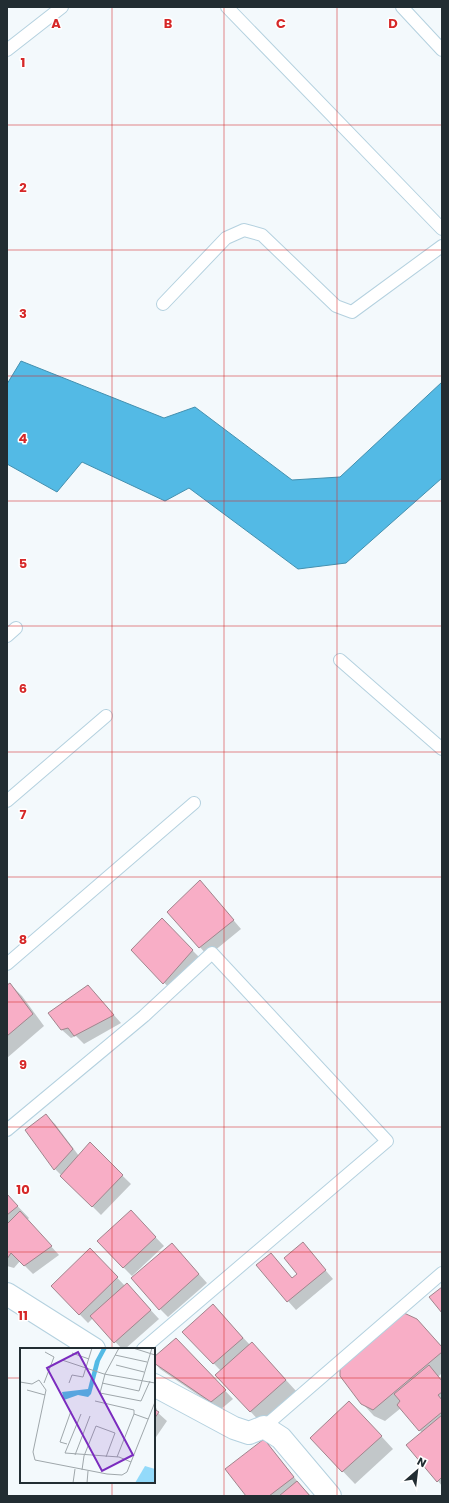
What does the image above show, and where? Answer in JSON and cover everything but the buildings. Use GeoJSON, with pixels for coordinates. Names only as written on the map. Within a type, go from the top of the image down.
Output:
{"type":"FeatureCollection","features":[{"type":"Feature","properties":{"kind":"street"},"geometry":{"type":"LineString","coordinates":[[7,1294],[92,1348]]}},
{"type":"Feature","properties":{"kind":"street"},"geometry":{"type":"LineString","coordinates":[[155,1385],[234,1428],[248,1433],[264,1427],[281,1438],[330,1496]]}},
{"type":"Feature","properties":{"kind":"lane"},"geometry":{"type":"LineString","coordinates":[[7,50],[62,7]]}},
{"type":"Feature","properties":{"kind":"lane"},"geometry":{"type":"LineString","coordinates":[[227,7],[442,229]]}},
{"type":"Feature","properties":{"kind":"lane"},"geometry":{"type":"LineString","coordinates":[[402,7],[442,50]]}},
{"type":"Feature","properties":{"kind":"lane"},"geometry":{"type":"LineString","coordinates":[[163,304],[226,238],[244,230],[262,235],[336,306],[352,312],[442,246]]}},
{"type":"Feature","properties":{"kind":"lane"},"geometry":{"type":"LineString","coordinates":[[340,660],[442,749]]}},
{"type":"Feature","properties":{"kind":"lane"},"geometry":{"type":"LineString","coordinates":[[7,801],[106,716]]}},
{"type":"Feature","properties":{"kind":"lane"},"geometry":{"type":"LineString","coordinates":[[7,964],[194,803]]}},
{"type":"Feature","properties":{"kind":"lane"},"geometry":{"type":"LineString","coordinates":[[7,1130],[144,1016],[212,953],[387,1142],[144,1348]]}},
{"type":"Feature","properties":{"kind":"lane"},"geometry":{"type":"LineString","coordinates":[[264,1427],[442,1273]]}},
{"type":"Feature","properties":{"kind":"water"},"geometry":{"type":"Polygon","coordinates":[[[21,361],[164,418],[195,407],[292,480],[340,477],[442,382],[442,478],[346,563],[298,569],[189,488],[165,501],[82,462],[57,492],[7,464],[7,384],[21,361]]]}}]}
